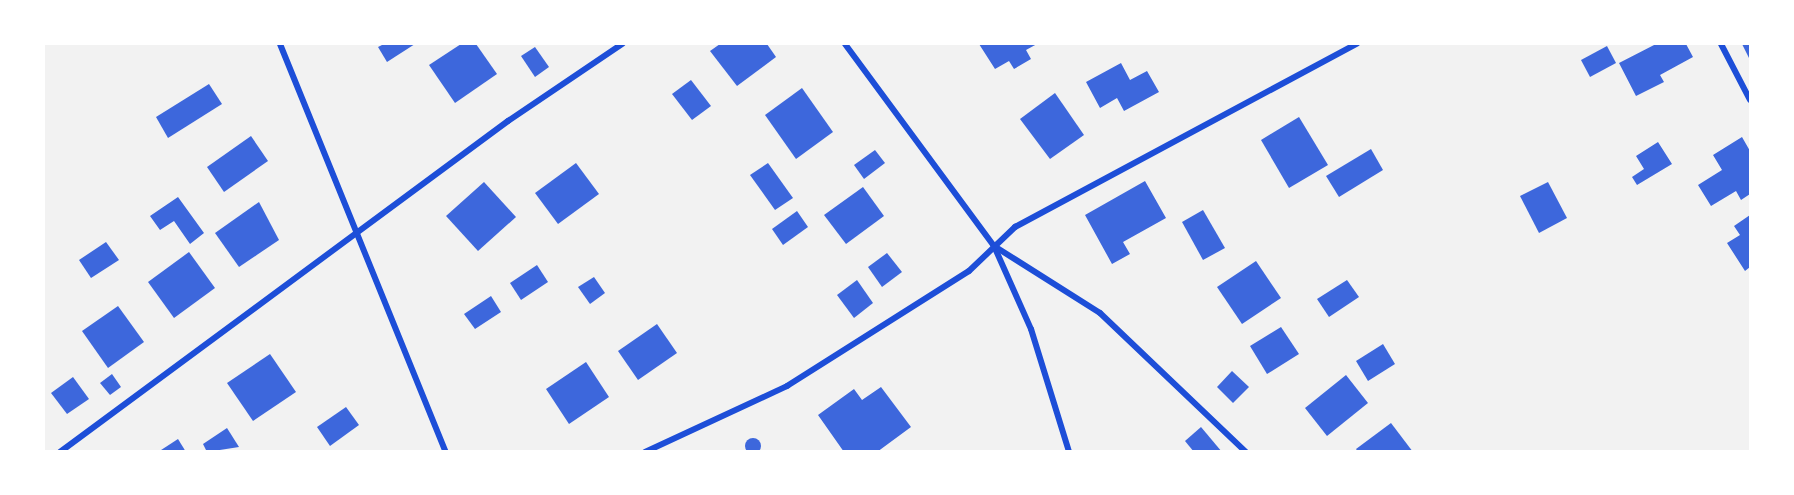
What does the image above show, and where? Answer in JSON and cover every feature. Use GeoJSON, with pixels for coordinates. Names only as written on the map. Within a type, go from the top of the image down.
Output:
{"type":"FeatureCollection","features":[{"type":"Feature","properties":{"kind":"street"},"geometry":{"type":"LineString","coordinates":[[280,44],[358,230],[446,452]]}},
{"type":"Feature","properties":{"kind":"street"},"geometry":{"type":"LineString","coordinates":[[60,452],[358,230],[622,44]]}},
{"type":"Feature","properties":{"kind":"street"},"geometry":{"type":"LineString","coordinates":[[845,44],[994,246],[1031,329],[1069,452]]}},
{"type":"Feature","properties":{"kind":"street"},"geometry":{"type":"LineString","coordinates":[[645,452],[787,386],[969,271],[1015,227],[1357,44]]}},
{"type":"Feature","properties":{"kind":"street"},"geometry":{"type":"LineString","coordinates":[[1721,44],[1750,100]]}},
{"type":"Feature","properties":{"kind":"street"},"geometry":{"type":"LineString","coordinates":[[994,246],[1100,313],[1246,452]]}},
{"type":"Feature","properties":{"kind":"building"},"geometry":{"type":"Polygon","coordinates":[[[384,44],[415,44],[387,62],[378,47],[384,44]]]}},
{"type":"Feature","properties":{"kind":"building"},"geometry":{"type":"Polygon","coordinates":[[[461,44],[476,44],[497,74],[455,103],[429,65],[461,44]]]}},
{"type":"Feature","properties":{"kind":"building"},"geometry":{"type":"Polygon","coordinates":[[[720,44],[767,44],[776,57],[737,86],[710,51],[720,44]]]}},
{"type":"Feature","properties":{"kind":"building"},"geometry":{"type":"Polygon","coordinates":[[[979,44],[1037,44],[1026,50],[1031,59],[1014,69],[1009,61],[995,69],[979,44]]]}},
{"type":"Feature","properties":{"kind":"building"},"geometry":{"type":"Polygon","coordinates":[[[1656,44],[1686,44],[1693,57],[1660,75],[1664,82],[1636,96],[1619,63],[1656,44]]]}},
{"type":"Feature","properties":{"kind":"building"},"geometry":{"type":"Polygon","coordinates":[[[1742,44],[1750,44],[1750,60],[1742,44]]]}},
{"type":"Feature","properties":{"kind":"building"},"geometry":{"type":"Polygon","coordinates":[[[1607,46],[1616,63],[1590,77],[1581,60],[1607,46]]]}},
{"type":"Feature","properties":{"kind":"building"},"geometry":{"type":"Polygon","coordinates":[[[535,47],[549,67],[535,77],[521,56],[535,47]]]}},
{"type":"Feature","properties":{"kind":"building"},"geometry":{"type":"Polygon","coordinates":[[[1121,63],[1130,80],[1147,71],[1159,92],[1124,111],[1117,98],[1100,108],[1086,82],[1121,63]]]}},
{"type":"Feature","properties":{"kind":"building"},"geometry":{"type":"Polygon","coordinates":[[[691,80],[711,106],[692,120],[672,94],[691,80]]]}},
{"type":"Feature","properties":{"kind":"building"},"geometry":{"type":"Polygon","coordinates":[[[209,84],[222,104],[168,138],[156,117],[209,84]]]}},
{"type":"Feature","properties":{"kind":"building"},"geometry":{"type":"Polygon","coordinates":[[[802,88],[833,132],[796,159],[765,115],[802,88]]]}},
{"type":"Feature","properties":{"kind":"building"},"geometry":{"type":"Polygon","coordinates":[[[1055,93],[1084,135],[1050,159],[1020,119],[1055,93]]]}},
{"type":"Feature","properties":{"kind":"building"},"geometry":{"type":"Polygon","coordinates":[[[1299,117],[1328,165],[1289,188],[1261,140],[1299,117]]]}},
{"type":"Feature","properties":{"kind":"building"},"geometry":{"type":"Polygon","coordinates":[[[251,136],[268,161],[224,192],[207,167],[251,136]]]}},
{"type":"Feature","properties":{"kind":"building"},"geometry":{"type":"Polygon","coordinates":[[[1742,137],[1750,151],[1750,194],[1741,200],[1736,191],[1711,206],[1698,185],[1722,170],[1713,155],[1742,137]]]}},
{"type":"Feature","properties":{"kind":"building"},"geometry":{"type":"Polygon","coordinates":[[[1658,142],[1672,164],[1637,185],[1632,177],[1644,169],[1636,156],[1658,142]]]}},
{"type":"Feature","properties":{"kind":"building"},"geometry":{"type":"Polygon","coordinates":[[[1371,149],[1383,170],[1339,197],[1326,176],[1371,149]]]}},
{"type":"Feature","properties":{"kind":"building"},"geometry":{"type":"Polygon","coordinates":[[[875,150],[885,163],[864,179],[854,165],[875,150]]]}},
{"type":"Feature","properties":{"kind":"building"},"geometry":{"type":"Polygon","coordinates":[[[576,163],[599,194],[558,224],[535,193],[576,163]]]}},
{"type":"Feature","properties":{"kind":"building"},"geometry":{"type":"Polygon","coordinates":[[[768,163],[793,198],[775,210],[750,175],[768,163]]]}},
{"type":"Feature","properties":{"kind":"building"},"geometry":{"type":"Polygon","coordinates":[[[1145,181],[1166,218],[1123,242],[1130,254],[1112,264],[1085,215],[1145,181]]]}},
{"type":"Feature","properties":{"kind":"building"},"geometry":{"type":"Polygon","coordinates":[[[484,182],[516,217],[478,251],[446,216],[484,182]]]}},
{"type":"Feature","properties":{"kind":"building"},"geometry":{"type":"Polygon","coordinates":[[[1548,182],[1567,218],[1539,233],[1520,196],[1548,182]]]}},
{"type":"Feature","properties":{"kind":"building"},"geometry":{"type":"Polygon","coordinates":[[[863,187],[884,216],[846,244],[824,215],[863,187]]]}},
{"type":"Feature","properties":{"kind":"building"},"geometry":{"type":"Polygon","coordinates":[[[178,197],[204,233],[190,244],[174,221],[160,230],[150,216],[178,197]]]}},
{"type":"Feature","properties":{"kind":"building"},"geometry":{"type":"Polygon","coordinates":[[[259,202],[279,240],[239,267],[215,233],[259,202]]]}},
{"type":"Feature","properties":{"kind":"building"},"geometry":{"type":"Polygon","coordinates":[[[1203,210],[1225,248],[1203,260],[1182,222],[1203,210]]]}},
{"type":"Feature","properties":{"kind":"building"},"geometry":{"type":"Polygon","coordinates":[[[797,211],[808,227],[783,245],[772,229],[797,211]]]}},
{"type":"Feature","properties":{"kind":"building"},"geometry":{"type":"Polygon","coordinates":[[[1750,215],[1750,267],[1745,271],[1727,243],[1740,235],[1734,226],[1750,215]]]}},
{"type":"Feature","properties":{"kind":"building"},"geometry":{"type":"Polygon","coordinates":[[[106,242],[119,260],[91,278],[79,260],[106,242]]]}},
{"type":"Feature","properties":{"kind":"building"},"geometry":{"type":"Polygon","coordinates":[[[189,252],[215,288],[174,318],[148,282],[189,252]]]}},
{"type":"Feature","properties":{"kind":"building"},"geometry":{"type":"Polygon","coordinates":[[[887,253],[902,272],[882,287],[868,267],[887,253]]]}},
{"type":"Feature","properties":{"kind":"building"},"geometry":{"type":"Polygon","coordinates":[[[1256,261],[1281,298],[1242,324],[1217,287],[1256,261]]]}},
{"type":"Feature","properties":{"kind":"building"},"geometry":{"type":"Polygon","coordinates":[[[537,265],[548,282],[521,300],[510,283],[537,265]]]}},
{"type":"Feature","properties":{"kind":"building"},"geometry":{"type":"Polygon","coordinates":[[[594,277],[605,293],[590,304],[578,287],[594,277]]]}},
{"type":"Feature","properties":{"kind":"building"},"geometry":{"type":"Polygon","coordinates":[[[857,280],[873,303],[854,318],[837,295],[857,280]]]}},
{"type":"Feature","properties":{"kind":"building"},"geometry":{"type":"Polygon","coordinates":[[[1347,280],[1359,297],[1329,317],[1317,299],[1347,280]]]}},
{"type":"Feature","properties":{"kind":"building"},"geometry":{"type":"Polygon","coordinates":[[[491,296],[501,312],[475,329],[464,314],[491,296]]]}},
{"type":"Feature","properties":{"kind":"building"},"geometry":{"type":"Polygon","coordinates":[[[118,306],[144,342],[108,368],[82,331],[118,306]]]}},
{"type":"Feature","properties":{"kind":"building"},"geometry":{"type":"Polygon","coordinates":[[[657,324],[677,353],[638,380],[618,351],[657,324]]]}},
{"type":"Feature","properties":{"kind":"building"},"geometry":{"type":"Polygon","coordinates":[[[1281,327],[1299,354],[1267,374],[1250,346],[1281,327]]]}},
{"type":"Feature","properties":{"kind":"building"},"geometry":{"type":"Polygon","coordinates":[[[1383,344],[1395,364],[1368,381],[1356,361],[1383,344]]]}},
{"type":"Feature","properties":{"kind":"building"},"geometry":{"type":"Polygon","coordinates":[[[270,354],[296,392],[253,421],[227,383],[270,354]]]}},
{"type":"Feature","properties":{"kind":"building"},"geometry":{"type":"Polygon","coordinates":[[[586,362],[609,397],[569,424],[546,389],[586,362]]]}},
{"type":"Feature","properties":{"kind":"building"},"geometry":{"type":"Polygon","coordinates":[[[1232,371],[1249,387],[1233,403],[1217,387],[1232,371]]]}},
{"type":"Feature","properties":{"kind":"building"},"geometry":{"type":"Polygon","coordinates":[[[112,374],[121,387],[110,395],[100,383],[112,374]]]}},
{"type":"Feature","properties":{"kind":"building"},"geometry":{"type":"Polygon","coordinates":[[[1346,375],[1368,403],[1327,436],[1305,408],[1346,375]]]}},
{"type":"Feature","properties":{"kind":"building"},"geometry":{"type":"Polygon","coordinates":[[[73,377],[89,399],[67,414],[51,393],[73,377]]]}},
{"type":"Feature","properties":{"kind":"building"},"geometry":{"type":"Polygon","coordinates":[[[881,387],[911,427],[877,452],[844,452],[818,415],[854,389],[862,400],[881,387]]]}},
{"type":"Feature","properties":{"kind":"building"},"geometry":{"type":"Polygon","coordinates":[[[346,407],[359,425],[330,446],[317,427],[346,407]]]}},
{"type":"Feature","properties":{"kind":"building"},"geometry":{"type":"Polygon","coordinates":[[[1391,423],[1413,452],[1358,452],[1356,449],[1391,423]]]}},
{"type":"Feature","properties":{"kind":"building"},"geometry":{"type":"Polygon","coordinates":[[[1201,427],[1222,452],[1194,452],[1185,441],[1201,427]]]}},
{"type":"Feature","properties":{"kind":"building"},"geometry":{"type":"Polygon","coordinates":[[[227,428],[239,447],[207,452],[203,444],[227,428]]]}},
{"type":"Feature","properties":{"kind":"building"},"geometry":{"type":"Polygon","coordinates":[[[750,438],[756,438],[761,446],[759,452],[750,454],[745,449],[745,443],[750,438]]]}},
{"type":"Feature","properties":{"kind":"building"},"geometry":{"type":"Polygon","coordinates":[[[178,439],[186,452],[158,452],[178,439]]]}}]}
